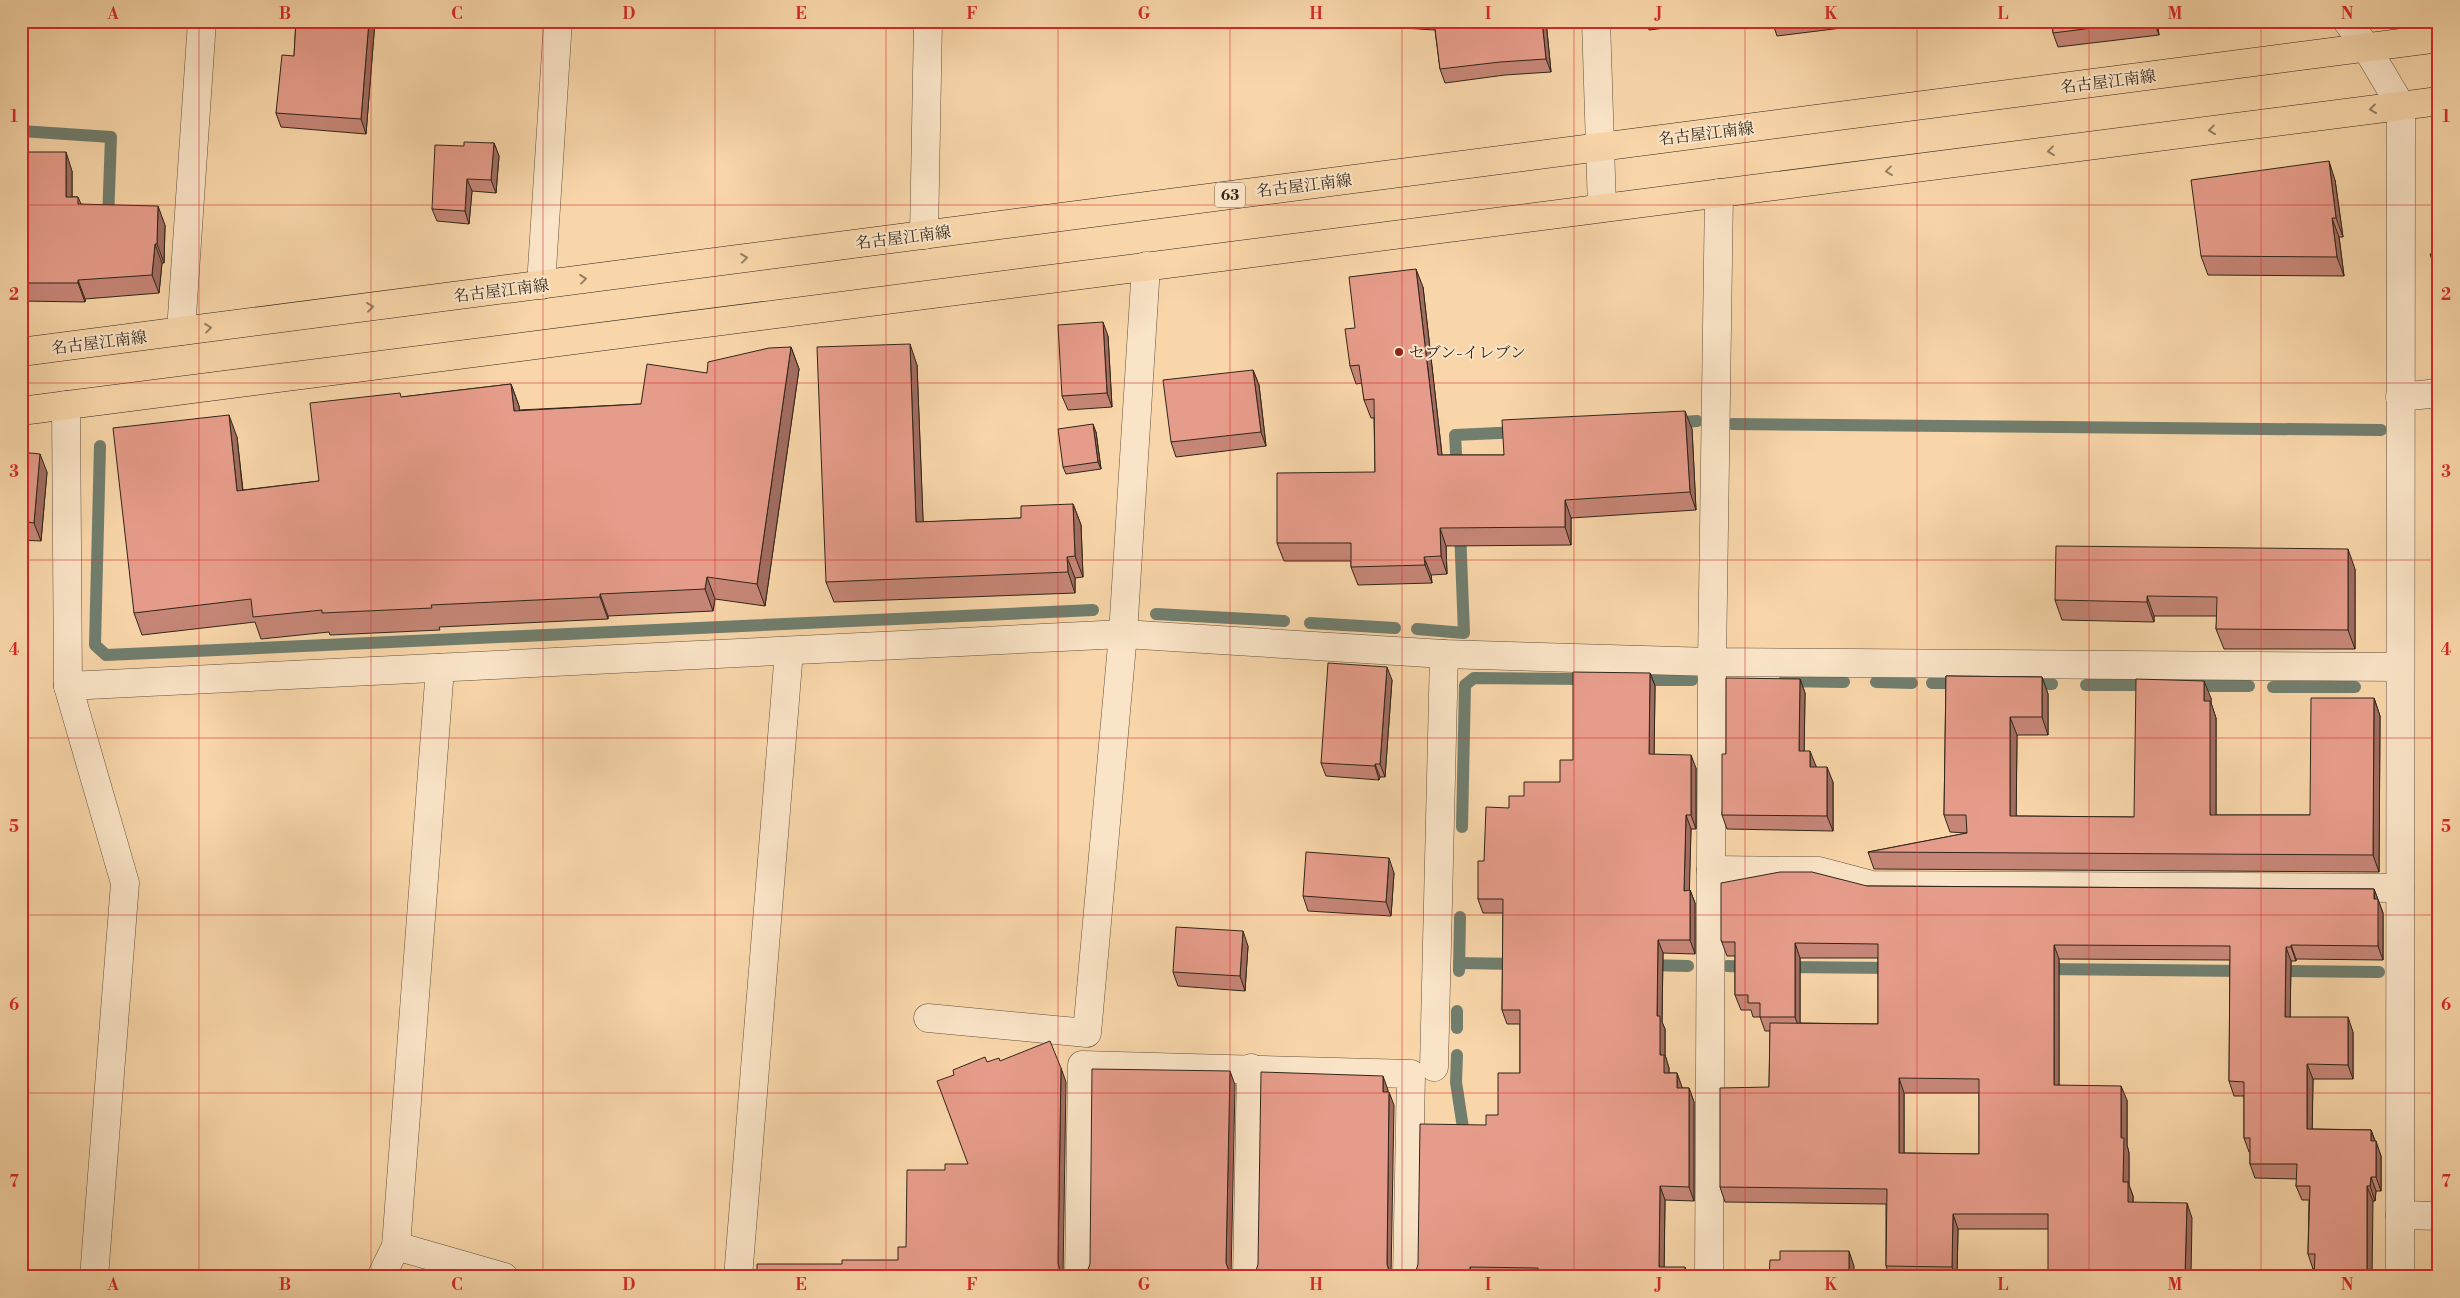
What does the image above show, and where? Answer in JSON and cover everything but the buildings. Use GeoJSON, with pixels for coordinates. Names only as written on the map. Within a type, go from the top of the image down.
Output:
{"type":"FeatureCollection","features":[{"type":"Feature","properties":{"kind":"main road","name":"名古屋江南線"},"geometry":{"type":"LineString","coordinates":[[21,352],[2439,38]]}},
{"type":"Feature","properties":{"kind":"main road"},"geometry":{"type":"LineString","coordinates":[[21,411],[2439,101]]}},
{"type":"Feature","properties":{"kind":"street"},"geometry":{"type":"LineString","coordinates":[[181,331],[202,21]]}},
{"type":"Feature","properties":{"kind":"street"},"geometry":{"type":"LineString","coordinates":[[541,285],[558,21]]}},
{"type":"Feature","properties":{"kind":"street"},"geometry":{"type":"LineString","coordinates":[[924,235],[928,21]]}},
{"type":"Feature","properties":{"kind":"street"},"geometry":{"type":"LineString","coordinates":[[1596,21],[1602,208]]}},
{"type":"Feature","properties":{"kind":"street"},"geometry":{"type":"LineString","coordinates":[[2348,21],[2366,47],[2401,106],[2400,1277]]}},
{"type":"Feature","properties":{"kind":"street"},"geometry":{"type":"LineString","coordinates":[[1709,1277],[1712,662],[1719,193]]}},
{"type":"Feature","properties":{"kind":"street"},"geometry":{"type":"LineString","coordinates":[[928,1018],[1087,1032],[1123,634],[1146,266]]}},
{"type":"Feature","properties":{"kind":"street"},"geometry":{"type":"LineString","coordinates":[[2400,397],[2439,393]]}},
{"type":"Feature","properties":{"kind":"street"},"geometry":{"type":"LineString","coordinates":[[66,405],[68,686],[125,882],[94,1277]]}},
{"type":"Feature","properties":{"kind":"street"},"geometry":{"type":"LineString","coordinates":[[68,686],[1123,634],[1444,654],[1712,662],[2400,667]]}},
{"type":"Feature","properties":{"kind":"street"},"geometry":{"type":"LineString","coordinates":[[738,1277],[789,651]]}},
{"type":"Feature","properties":{"kind":"street"},"geometry":{"type":"LineString","coordinates":[[1434,1067],[1444,654]]}},
{"type":"Feature","properties":{"kind":"street"},"geometry":{"type":"LineString","coordinates":[[381,1277],[396,1246],[440,668]]}},
{"type":"Feature","properties":{"kind":"street"},"geometry":{"type":"LineString","coordinates":[[1711,870],[1819,871],[1872,885],[2400,888]]}},
{"type":"Feature","properties":{"kind":"street"},"geometry":{"type":"LineString","coordinates":[[1079,1277],[1082,1065],[1251,1068],[1410,1074],[1407,1277]]}},
{"type":"Feature","properties":{"kind":"street"},"geometry":{"type":"LineString","coordinates":[[1246,1277],[1251,1068]]}},
{"type":"Feature","properties":{"kind":"street"},"geometry":{"type":"LineString","coordinates":[[2400,1215],[2439,1216]]}},
{"type":"Feature","properties":{"kind":"street"},"geometry":{"type":"LineString","coordinates":[[396,1246],[504,1277]]}},
{"type":"Feature","properties":{"kind":"waterway"},"geometry":{"type":"LineString","coordinates":[[21,131],[111,137],[108,220]]}},
{"type":"Feature","properties":{"kind":"waterway"},"geometry":{"type":"LineString","coordinates":[[1672,423],[1697,421]]}},
{"type":"Feature","properties":{"kind":"waterway"},"geometry":{"type":"LineString","coordinates":[[1732,424],[2381,430]]}},
{"type":"Feature","properties":{"kind":"waterway"},"geometry":{"type":"LineString","coordinates":[[1457,470],[1455,435],[1520,432]]}},
{"type":"Feature","properties":{"kind":"waterway"},"geometry":{"type":"LineString","coordinates":[[100,446],[95,645],[106,655],[1093,610]]}},
{"type":"Feature","properties":{"kind":"waterway"},"geometry":{"type":"LineString","coordinates":[[1417,629],[1464,633],[1460,530]]}},
{"type":"Feature","properties":{"kind":"waterway"},"geometry":{"type":"LineString","coordinates":[[1156,614],[1284,621]]}},
{"type":"Feature","properties":{"kind":"waterway"},"geometry":{"type":"LineString","coordinates":[[1310,623],[1395,628]]}},
{"type":"Feature","properties":{"kind":"waterway"},"geometry":{"type":"LineString","coordinates":[[1462,827],[1465,685],[1474,678],[1589,679]]}},
{"type":"Feature","properties":{"kind":"waterway"},"geometry":{"type":"LineString","coordinates":[[1637,680],[1692,680]]}},
{"type":"Feature","properties":{"kind":"waterway"},"geometry":{"type":"LineString","coordinates":[[1784,681],[1844,682]]}},
{"type":"Feature","properties":{"kind":"waterway"},"geometry":{"type":"LineString","coordinates":[[1876,682],[1912,683]]}},
{"type":"Feature","properties":{"kind":"waterway"},"geometry":{"type":"LineString","coordinates":[[1932,683],[1962,683]]}},
{"type":"Feature","properties":{"kind":"waterway"},"geometry":{"type":"LineString","coordinates":[[2029,684],[2052,684]]}},
{"type":"Feature","properties":{"kind":"waterway"},"geometry":{"type":"LineString","coordinates":[[2086,685],[2151,685]]}},
{"type":"Feature","properties":{"kind":"waterway"},"geometry":{"type":"LineString","coordinates":[[2191,686],[2249,686]]}},
{"type":"Feature","properties":{"kind":"waterway"},"geometry":{"type":"LineString","coordinates":[[2273,687],[2355,687]]}},
{"type":"Feature","properties":{"kind":"waterway"},"geometry":{"type":"LineString","coordinates":[[1459,971],[1460,917]]}},
{"type":"Feature","properties":{"kind":"waterway"},"geometry":{"type":"LineString","coordinates":[[1459,963],[1518,964]]}},
{"type":"Feature","properties":{"kind":"waterway"},"geometry":{"type":"LineString","coordinates":[[1646,965],[1688,966]]}},
{"type":"Feature","properties":{"kind":"waterway"},"geometry":{"type":"LineString","coordinates":[[1727,966],[1752,967]]}},
{"type":"Feature","properties":{"kind":"waterway"},"geometry":{"type":"LineString","coordinates":[[1784,967],[1894,968]]}},
{"type":"Feature","properties":{"kind":"waterway"},"geometry":{"type":"LineString","coordinates":[[2042,969],[2247,971]]}},
{"type":"Feature","properties":{"kind":"waterway"},"geometry":{"type":"LineString","coordinates":[[2274,971],[2379,972]]}},
{"type":"Feature","properties":{"kind":"waterway"},"geometry":{"type":"LineString","coordinates":[[1457,1011],[1457,1028]]}},
{"type":"Feature","properties":{"kind":"waterway"},"geometry":{"type":"LineString","coordinates":[[1457,1055],[1456,1082],[1465,1141]]}},
{"type":"Feature","properties":{"kind":"place","name":"セブン-イレブン"},"geometry":{"type":"Point","coordinates":[1399,352]}}]}
